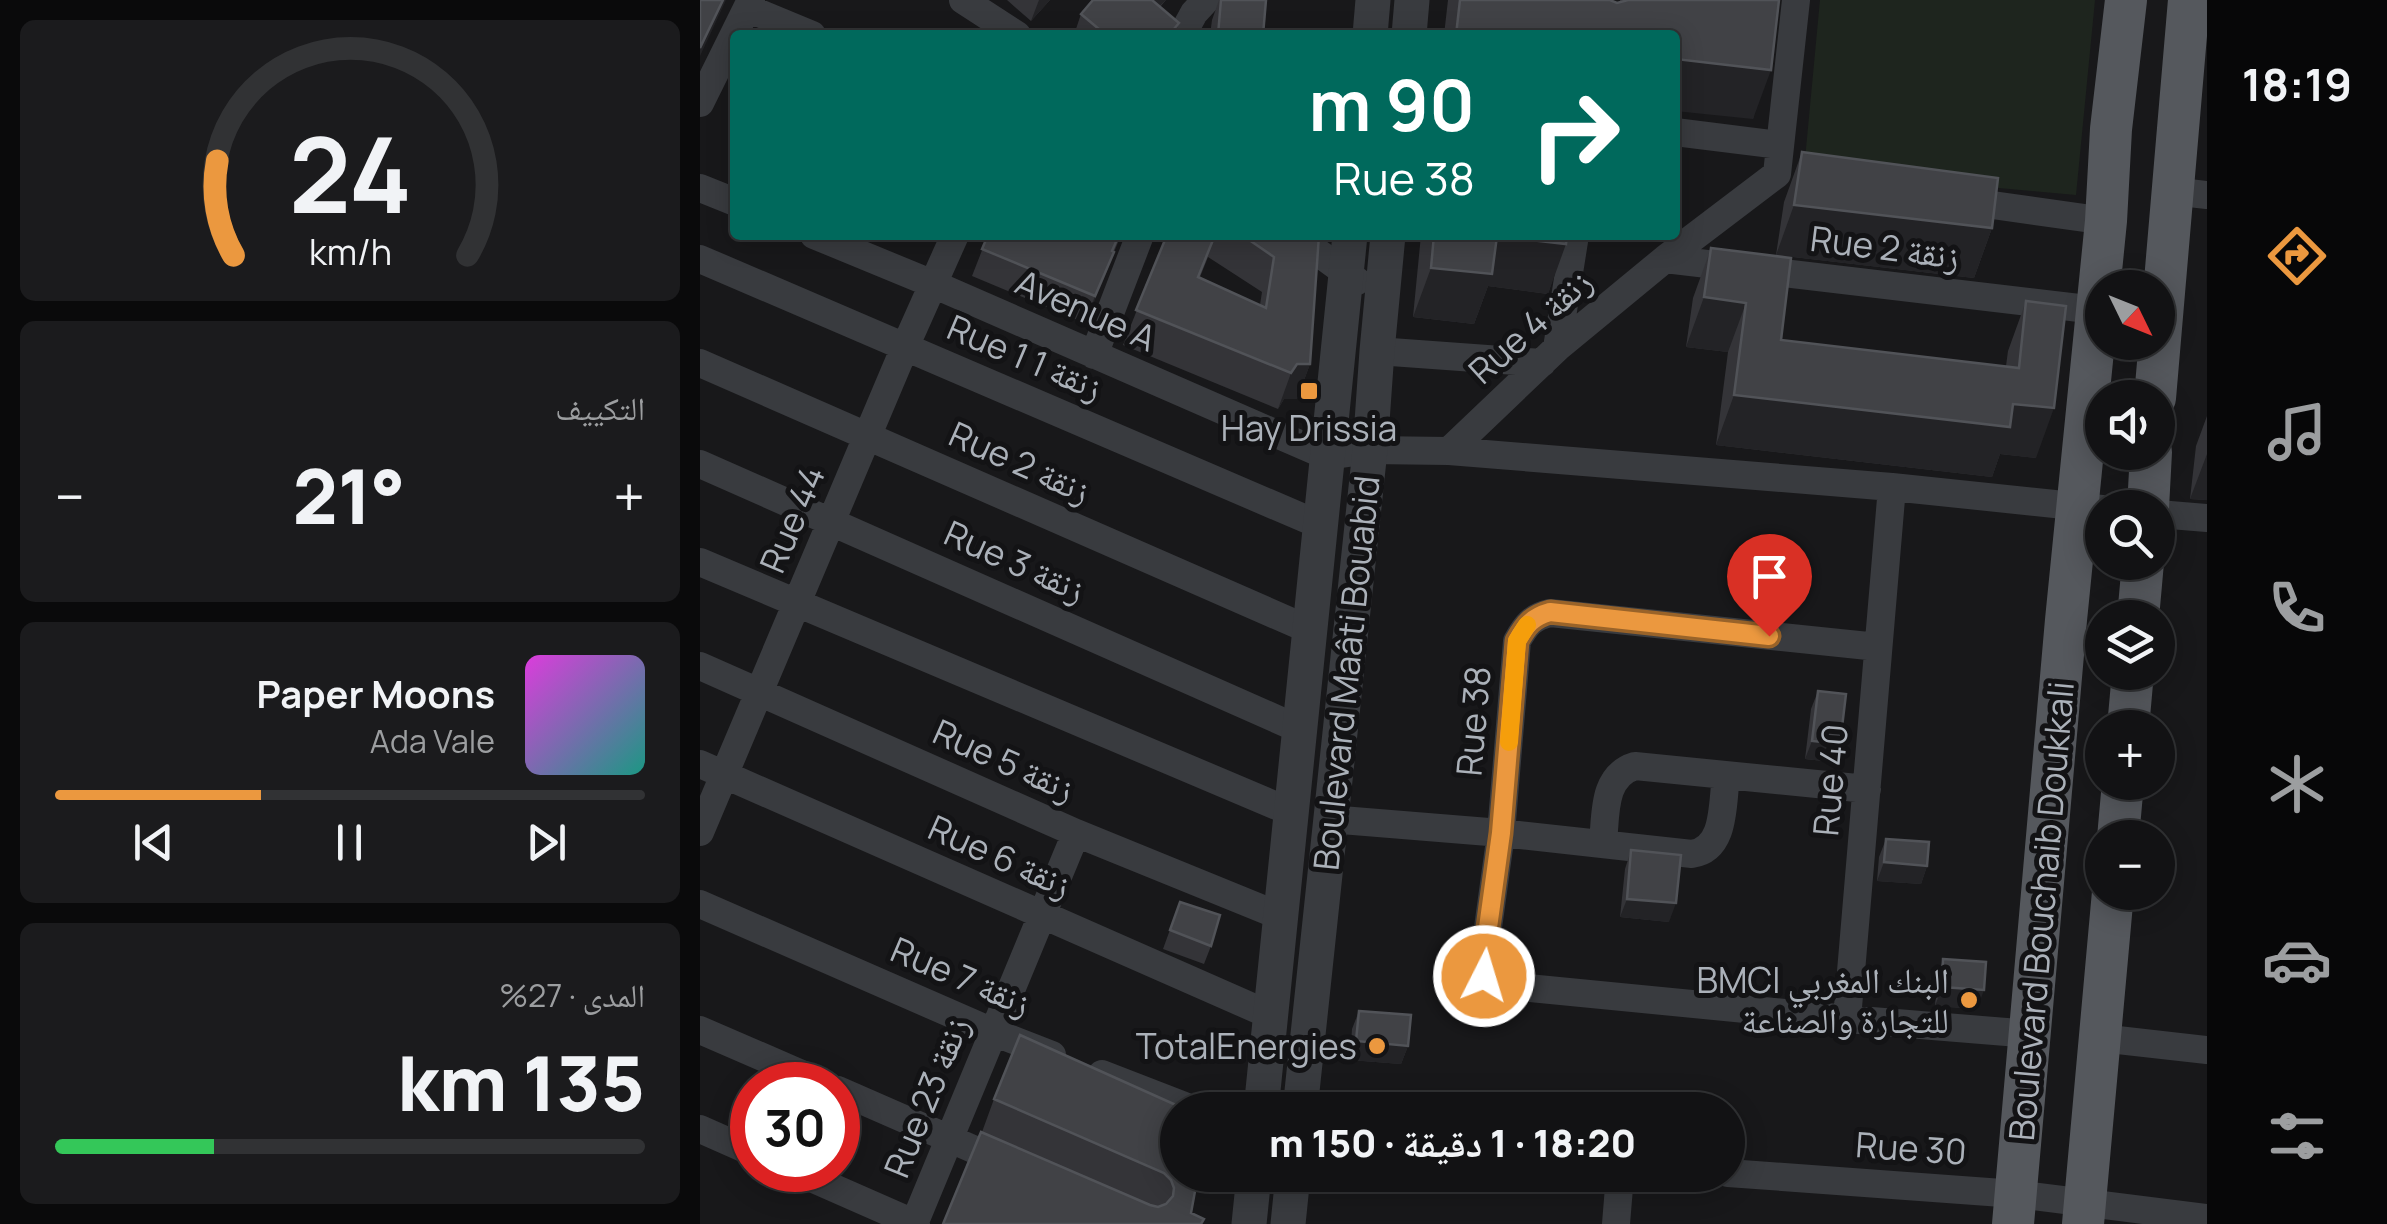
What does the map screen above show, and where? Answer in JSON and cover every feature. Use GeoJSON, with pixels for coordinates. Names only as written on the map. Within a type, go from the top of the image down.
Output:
{"type":"FeatureCollection","features":[{"type":"Feature","properties":{"kind":"main road","name":"Boulevard Bouchaib Doukkali"},"geometry":{"type":"LineString","coordinates":[[2100,270],[2126,0]]}},
{"type":"Feature","properties":{"kind":"main road"},"geometry":{"type":"LineString","coordinates":[[2157,380],[2189,193],[2195,11]]}},
{"type":"Feature","properties":{"kind":"main road","name":"Boulevard Bouchaib Doukkali"},"geometry":{"type":"LineString","coordinates":[[2090,490],[2094,360]]}},
{"type":"Feature","properties":{"kind":"main road","name":"Boulevard Bouchaib Doukkali"},"geometry":{"type":"LineString","coordinates":[[2014,1209],[2085,544]]}},
{"type":"Feature","properties":{"kind":"main road","name":"Boulevard Bouchaib Doukkali"},"geometry":{"type":"LineString","coordinates":[[2084,1213],[2111,910]]}},
{"type":"Feature","properties":{"kind":"street"},"geometry":{"type":"LineString","coordinates":[[963,0],[1009,30]]}},
{"type":"Feature","properties":{"kind":"street"},"geometry":{"type":"LineString","coordinates":[[1185,30],[1206,0]]}},
{"type":"Feature","properties":{"kind":"street"},"geometry":{"type":"LineString","coordinates":[[1370,30],[1373,0]]}},
{"type":"Feature","properties":{"kind":"street"},"geometry":{"type":"LineString","coordinates":[[1409,30],[1412,0]]}},
{"type":"Feature","properties":{"kind":"street","name":"Rue 4 زنقة"},"geometry":{"type":"LineString","coordinates":[[1449,450],[1549,356],[1665,259],[1787,176],[1780,144],[1796,0]]}},
{"type":"Feature","properties":{"kind":"street"},"geometry":{"type":"LineString","coordinates":[[736,30],[749,4],[802,30]]}},
{"type":"Feature","properties":{"kind":"street"},"geometry":{"type":"LineString","coordinates":[[700,103],[730,42]]}},
{"type":"Feature","properties":{"kind":"street"},"geometry":{"type":"LineString","coordinates":[[1680,133],[1780,144]]}},
{"type":"Feature","properties":{"kind":"street"},"geometry":{"type":"LineString","coordinates":[[700,188],[730,200]]}},
{"type":"Feature","properties":{"kind":"street"},"geometry":{"type":"LineString","coordinates":[[1932,196],[2106,221]]}},
{"type":"Feature","properties":{"kind":"street","name":"Avenue A"},"geometry":{"type":"LineString","coordinates":[[826,240],[1327,456]]}},
{"type":"Feature","properties":{"kind":"street","name":"Rue 44"},"geometry":{"type":"LineString","coordinates":[[700,832],[713,770],[761,692],[953,240]]}},
{"type":"Feature","properties":{"kind":"street"},"geometry":{"type":"LineString","coordinates":[[1094,354],[1138,240]]}},
{"type":"Feature","properties":{"kind":"street"},"geometry":{"type":"LineString","coordinates":[[1301,240],[1382,300]]}},
{"type":"Feature","properties":{"kind":"street","name":"Boulevard Maâti Bouabid"},"geometry":{"type":"LineString","coordinates":[[1262,1092],[1349,240]]}},
{"type":"Feature","properties":{"kind":"street","name":"Boulevard Maâti Bouabid"},"geometry":{"type":"LineString","coordinates":[[1302,1092],[1370,450],[1388,240]]}},
{"type":"Feature","properties":{"kind":"street"},"geometry":{"type":"LineString","coordinates":[[1377,351],[1549,356],[1574,240]]}},
{"type":"Feature","properties":{"kind":"street","name":"Rue 1 زنقة 1"},"geometry":{"type":"LineString","coordinates":[[700,259],[1320,525]]}},
{"type":"Feature","properties":{"kind":"street","name":"Rue 2 زنقة"},"geometry":{"type":"LineString","coordinates":[[1665,259],[2085,309]]}},
{"type":"Feature","properties":{"kind":"street","name":"Rue 2 زنقة"},"geometry":{"type":"LineString","coordinates":[[700,363],[1310,630]]}},
{"type":"Feature","properties":{"kind":"street"},"geometry":{"type":"LineString","coordinates":[[1327,456],[1370,450],[1449,450],[1892,487],[2085,508]]}},
{"type":"Feature","properties":{"kind":"street","name":"Rue 3 زنقة"},"geometry":{"type":"LineString","coordinates":[[700,464],[1299,729]]}},
{"type":"Feature","properties":{"kind":"street","name":"Rue 40"},"geometry":{"type":"LineString","coordinates":[[1847,1019],[1892,487]]}},
{"type":"Feature","properties":{"kind":"street"},"geometry":{"type":"LineString","coordinates":[[2175,515],[2207,518]]}},
{"type":"Feature","properties":{"kind":"street"},"geometry":{"type":"LineString","coordinates":[[700,562],[1291,812]]}},
{"type":"Feature","properties":{"kind":"street","name":"Rue 38"},"geometry":{"type":"LineString","coordinates":[[1847,1019],[1509,986],[1484,976],[1483,964],[1501,833],[1517,641],[1535,616],[1550,612],[1878,648]]}},
{"type":"Feature","properties":{"kind":"street","name":"Rue 5 زنقة"},"geometry":{"type":"LineString","coordinates":[[700,666],[1076,833],[1280,916]]}},
{"type":"Feature","properties":{"kind":"street"},"geometry":{"type":"LineString","coordinates":[[1603,843],[1609,788],[1624,769],[1635,766],[1867,789]]}},
{"type":"Feature","properties":{"kind":"street","name":"Rue 6 زنقة"},"geometry":{"type":"LineString","coordinates":[[713,770],[1270,1015]]}},
{"type":"Feature","properties":{"kind":"street"},"geometry":{"type":"LineString","coordinates":[[1329,819],[1692,854],[1712,846],[1718,832],[1726,776]]}},
{"type":"Feature","properties":{"kind":"street","name":"Rue 23 زنقة"},"geometry":{"type":"LineString","coordinates":[[915,1224],[1076,833]]}},
{"type":"Feature","properties":{"kind":"street","name":"Rue 7 زنقة"},"geometry":{"type":"LineString","coordinates":[[700,904],[994,1032],[1160,1097]]}},
{"type":"Feature","properties":{"kind":"street"},"geometry":{"type":"LineString","coordinates":[[1847,1019],[2031,1034]]}},
{"type":"Feature","properties":{"kind":"street"},"geometry":{"type":"LineString","coordinates":[[700,1030],[774,1062]]}},
{"type":"Feature","properties":{"kind":"street"},"geometry":{"type":"LineString","coordinates":[[2100,1038],[2207,1050]]}},
{"type":"Feature","properties":{"kind":"street"},"geometry":{"type":"LineString","coordinates":[[860,1099],[1020,1170]]}},
{"type":"Feature","properties":{"kind":"street"},"geometry":{"type":"LineString","coordinates":[[700,1130],[730,1143]]}},
{"type":"Feature","properties":{"kind":"street","name":"Rue 30"},"geometry":{"type":"LineString","coordinates":[[1745,1175],[2014,1209],[2207,1218]]}},
{"type":"Feature","properties":{"kind":"street"},"geometry":{"type":"LineString","coordinates":[[843,1192],[915,1224]]}},
{"type":"Feature","properties":{"kind":"street"},"geometry":{"type":"LineString","coordinates":[[1249,1224],[1252,1192]]}},
{"type":"Feature","properties":{"kind":"street"},"geometry":{"type":"LineString","coordinates":[[1288,1224],[1291,1192]]}},
{"type":"Feature","properties":{"kind":"street"},"geometry":{"type":"LineString","coordinates":[[1616,1224],[1619,1192]]}},
{"type":"Feature","properties":{"kind":"shaded area"},"geometry":{"type":"Polygon","coordinates":[[[1820,0],[2095,0],[2076,195],[1804,170],[1820,0]]]}},
{"type":"Feature","properties":{"kind":"building"},"geometry":{"type":"Polygon","coordinates":[[[700,0],[723,0],[700,48],[700,0]]]}},
{"type":"Feature","properties":{"kind":"building"},"geometry":{"type":"Polygon","coordinates":[[[1093,0],[1152,0],[1179,23],[1173,30],[1100,30],[1081,14],[1093,0]]]}},
{"type":"Feature","properties":{"kind":"building"},"geometry":{"type":"Polygon","coordinates":[[[1221,0],[1266,0],[1263,30],[1218,30],[1221,0]]]}},
{"type":"Feature","properties":{"kind":"building"},"geometry":{"type":"Polygon","coordinates":[[[1460,0],[1779,0],[1771,70],[1680,60],[1680,30],[1457,30],[1460,0]]]}},
{"type":"Feature","properties":{"kind":"building"},"geometry":{"type":"Polygon","coordinates":[[[1802,152],[1998,178],[1992,228],[1794,205],[1802,152]]]}},
{"type":"Feature","properties":{"kind":"building"},"geometry":{"type":"Polygon","coordinates":[[[986,240],[1117,240],[1095,296],[982,249],[986,240]]]}},
{"type":"Feature","properties":{"kind":"building"},"geometry":{"type":"Polygon","coordinates":[[[1165,240],[1213,240],[1198,277],[1266,308],[1274,257],[1249,240],[1319,240],[1310,364],[1297,364],[1291,373],[1136,310],[1165,240]]]}},
{"type":"Feature","properties":{"kind":"building"},"geometry":{"type":"Polygon","coordinates":[[[1434,240],[1496,240],[1492,274],[1431,268],[1434,240]]]}},
{"type":"Feature","properties":{"kind":"building"},"geometry":{"type":"Polygon","coordinates":[[[1532,240],[1566,240],[1566,244],[1532,240]]]}},
{"type":"Feature","properties":{"kind":"building"},"geometry":{"type":"Polygon","coordinates":[[[1711,248],[1791,258],[1781,340],[2019,368],[2026,301],[2066,306],[2054,408],[2013,404],[2010,427],[1734,395],[1746,303],[1704,297],[1711,248]]]}},
{"type":"Feature","properties":{"kind":"building"},"geometry":{"type":"Polygon","coordinates":[[[1818,691],[1846,694],[1840,744],[1812,741],[1818,691]]]}},
{"type":"Feature","properties":{"kind":"building"},"geometry":{"type":"Polygon","coordinates":[[[1886,839],[1929,842],[1927,866],[1884,862],[1886,839]]]}},
{"type":"Feature","properties":{"kind":"building"},"geometry":{"type":"Polygon","coordinates":[[[1631,850],[1681,855],[1676,903],[1627,899],[1631,850]]]}},
{"type":"Feature","properties":{"kind":"building"},"geometry":{"type":"Polygon","coordinates":[[[1180,902],[1220,915],[1211,946],[1170,930],[1180,902]]]}},
{"type":"Feature","properties":{"kind":"building"},"geometry":{"type":"Polygon","coordinates":[[[1943,959],[1986,962],[1984,990],[1942,987],[1943,959]]]}},
{"type":"Feature","properties":{"kind":"building"},"geometry":{"type":"Polygon","coordinates":[[[1359,1011],[1411,1015],[1408,1046],[1356,1041],[1359,1011]]]}},
{"type":"Feature","properties":{"kind":"building"},"geometry":{"type":"Polygon","coordinates":[[[1020,1035],[1160,1098],[1160,1171],[994,1099],[1020,1035]]]}},
{"type":"Feature","properties":{"kind":"building"},"geometry":{"type":"Polygon","coordinates":[[[981,1132],[1150,1205],[1166,1204],[1174,1192],[1195,1192],[1191,1213],[1204,1219],[1201,1224],[943,1224],[981,1132]]]}},
{"type":"Feature","properties":{"kind":"slow traffic"},"geometry":{"type":"LineString","coordinates":[[1509,742],[1517,641],[1527,625]]}},
{"type":"Feature","properties":{"kind":"place","name":"Hay Drissia"},"geometry":{"type":"Point","coordinates":[1309,391]}},
{"type":"Feature","properties":{"kind":"place","name":"BMCI البنك المغربي للتجارة والصناعة"},"geometry":{"type":"Point","coordinates":[1969,1000]}},
{"type":"Feature","properties":{"kind":"place","name":"TotalEnergies"},"geometry":{"type":"Point","coordinates":[1377,1046]}},
{"type":"Feature","properties":{"kind":"route"},"geometry":{"type":"LineString","coordinates":[[1484,976],[1517,641],[1525,626],[1535,616],[1550,612],[1769,636]]}}]}
